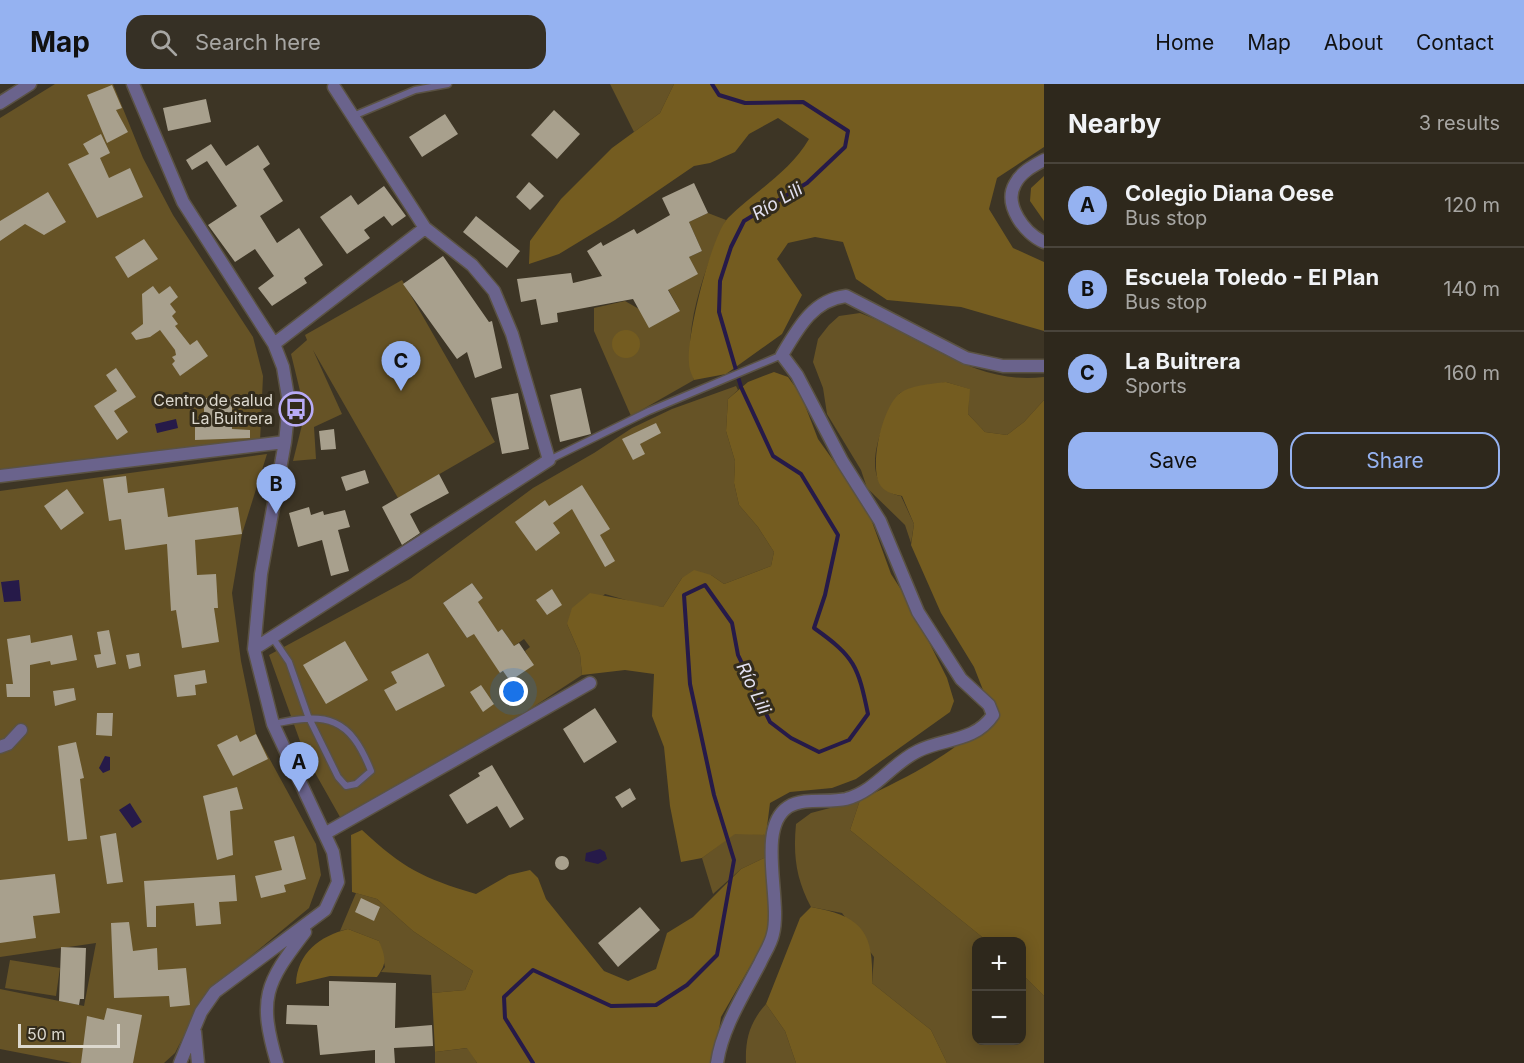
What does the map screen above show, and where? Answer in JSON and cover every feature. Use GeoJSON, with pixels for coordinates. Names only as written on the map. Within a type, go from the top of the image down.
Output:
{"type":"FeatureCollection","features":[{"type":"Feature","properties":{"kind":"street"},"geometry":{"type":"LineString","coordinates":[[0,102],[30,84]]}},
{"type":"Feature","properties":{"kind":"street"},"geometry":{"type":"LineString","coordinates":[[133,84],[183,202],[274,344],[283,368],[289,403],[285,442],[261,574],[254,648],[273,724],[326,834],[338,871],[338,882],[325,910],[215,992],[201,1012],[180,1063]]}},
{"type":"Feature","properties":{"kind":"street"},"geometry":{"type":"LineString","coordinates":[[254,648],[549,460],[512,334],[494,291],[472,266],[425,228],[334,87]]}},
{"type":"Feature","properties":{"kind":"street"},"geometry":{"type":"LineString","coordinates":[[1044,160],[1026,170],[1014,185],[1012,200],[1018,221],[1036,238],[1044,242]]}},
{"type":"Feature","properties":{"kind":"street"},"geometry":{"type":"LineString","coordinates":[[274,344],[425,228]]}},
{"type":"Feature","properties":{"kind":"street"},"geometry":{"type":"LineString","coordinates":[[717,1063],[728,1028],[773,934],[776,899],[772,833],[782,813],[797,803],[845,799],[869,790],[916,752],[972,734],[985,727],[993,715],[989,705],[961,679],[918,612],[880,521],[842,461],[797,375],[782,355],[808,316],[829,298],[846,296],[966,358],[1003,366],[1044,366]]}},
{"type":"Feature","properties":{"kind":"street"},"geometry":{"type":"LineString","coordinates":[[0,476],[285,442]]}},
{"type":"Feature","properties":{"kind":"street"},"geometry":{"type":"LineString","coordinates":[[326,834],[590,683]]}},
{"type":"Feature","properties":{"kind":"street"},"geometry":{"type":"LineString","coordinates":[[0,747],[8,744],[21,730]]}},
{"type":"Feature","properties":{"kind":"street"},"geometry":{"type":"LineString","coordinates":[[277,1063],[266,1013],[268,989],[278,966],[312,921]]}},
{"type":"Feature","properties":{"kind":"street"},"geometry":{"type":"LineString","coordinates":[[195,1028],[198,1063]]}},
{"type":"Feature","properties":{"kind":"lane"},"geometry":{"type":"LineString","coordinates":[[352,116],[416,90],[448,84]]}},
{"type":"Feature","properties":{"kind":"lane"},"geometry":{"type":"LineString","coordinates":[[549,460],[649,411],[782,355]]}},
{"type":"Feature","properties":{"kind":"lane"},"geometry":{"type":"LineString","coordinates":[[272,638],[289,662],[308,717],[338,777],[346,786],[363,780],[371,771],[357,742],[345,726],[331,719],[308,717],[273,724]]}},
{"type":"Feature","properties":{"kind":"shaded area"},"geometry":{"type":"Polygon","coordinates":[[[55,84],[113,84],[143,158],[173,215],[253,337],[263,376],[260,442],[0,470],[0,118],[55,84]]]}},
{"type":"Feature","properties":{"kind":"shaded area"},"geometry":{"type":"Polygon","coordinates":[[[610,84],[674,84],[660,113],[634,132],[610,84]]]}},
{"type":"Feature","properties":{"kind":"shaded area"},"geometry":{"type":"Polygon","coordinates":[[[674,84],[1044,84],[1044,147],[997,178],[989,209],[1013,248],[1044,262],[1044,331],[961,307],[887,300],[856,279],[843,242],[815,237],[788,243],[777,259],[802,295],[782,334],[726,374],[694,380],[689,363],[691,332],[707,265],[721,228],[738,208],[792,162],[809,139],[778,118],[749,134],[735,152],[710,163],[694,166],[615,220],[559,254],[529,264],[530,241],[561,199],[612,148],[660,113],[674,84]]]}},
{"type":"Feature","properties":{"kind":"shaded area"},"geometry":{"type":"Polygon","coordinates":[[[1044,176],[1044,221],[1030,201],[1031,188],[1044,176]]]}},
{"type":"Feature","properties":{"kind":"shaded area"},"geometry":{"type":"Polygon","coordinates":[[[708,213],[726,220],[697,299],[690,341],[694,380],[631,416],[594,331],[594,308],[625,301],[639,309],[680,311],[652,260],[683,243],[689,257],[702,251],[689,222],[708,213]]]}},
{"type":"Feature","properties":{"kind":"shaded area"},"geometry":{"type":"Polygon","coordinates":[[[402,280],[495,442],[398,498],[313,350],[342,414],[314,427],[316,459],[293,461],[303,421],[301,395],[291,354],[307,340],[305,335],[402,280]]]}},
{"type":"Feature","properties":{"kind":"shaded area"},"geometry":{"type":"Polygon","coordinates":[[[860,313],[971,367],[1019,378],[1044,377],[1044,400],[1024,422],[1007,435],[985,432],[968,414],[969,389],[946,382],[900,393],[880,434],[875,466],[878,479],[886,490],[901,496],[914,524],[911,543],[905,525],[867,488],[861,470],[827,414],[823,388],[813,362],[818,339],[829,325],[839,316],[860,313]]]}},
{"type":"Feature","properties":{"kind":"shaded area"},"geometry":{"type":"Polygon","coordinates":[[[626,330],[636,334],[640,344],[636,354],[626,358],[616,354],[612,344],[616,334],[626,330]]]}},
{"type":"Feature","properties":{"kind":"shaded area"},"geometry":{"type":"Polygon","coordinates":[[[774,372],[788,377],[801,395],[818,439],[867,508],[891,574],[909,602],[947,678],[954,701],[950,712],[856,779],[832,788],[790,792],[770,803],[766,835],[735,834],[702,858],[681,862],[670,806],[664,747],[652,716],[654,674],[625,670],[582,675],[580,654],[567,624],[572,608],[590,593],[663,607],[682,578],[694,570],[711,575],[724,584],[771,566],[774,552],[758,527],[739,505],[734,483],[735,461],[726,431],[728,399],[748,382],[774,372]]]}},
{"type":"Feature","properties":{"kind":"shaded area"},"geometry":{"type":"Polygon","coordinates":[[[946,382],[970,389],[968,414],[985,432],[1007,435],[1024,422],[1044,400],[1044,996],[1026,978],[1026,937],[982,937],[850,830],[860,800],[943,755],[973,733],[987,719],[983,690],[974,667],[941,613],[911,545],[914,524],[902,496],[883,489],[877,474],[879,437],[887,412],[898,395],[920,386],[946,382]]]}},
{"type":"Feature","properties":{"kind":"shaded area"},"geometry":{"type":"Polygon","coordinates":[[[736,386],[738,390],[728,399],[726,431],[735,461],[734,483],[739,505],[758,527],[774,552],[771,566],[724,584],[711,575],[682,578],[663,607],[643,605],[605,594],[567,624],[580,654],[582,675],[527,711],[340,817],[305,755],[269,655],[410,579],[533,488],[632,428],[672,409],[736,386]],[[472,583],[443,603],[467,638],[491,622],[469,608],[483,598],[472,583]],[[502,629],[481,644],[500,672],[533,665],[525,651],[530,647],[524,639],[514,646],[502,629]]]}},
{"type":"Feature","properties":{"kind":"shaded area"},"geometry":{"type":"Polygon","coordinates":[[[176,419],[178,428],[157,433],[155,424],[176,419]]]}},
{"type":"Feature","properties":{"kind":"shaded area"},"geometry":{"type":"Polygon","coordinates":[[[267,454],[242,534],[232,593],[241,661],[256,734],[316,844],[321,875],[309,908],[205,994],[175,1053],[164,1063],[72,1063],[0,1049],[0,989],[84,1006],[96,943],[0,957],[0,491],[267,454]]]}},
{"type":"Feature","properties":{"kind":"shaded area"},"geometry":{"type":"Polygon","coordinates":[[[19,580],[21,601],[4,602],[1,582],[19,580]]]}},
{"type":"Feature","properties":{"kind":"shaded area"},"geometry":{"type":"Polygon","coordinates":[[[105,756],[110,757],[110,770],[103,773],[99,768],[105,756]]]}},
{"type":"Feature","properties":{"kind":"shaded area"},"geometry":{"type":"Polygon","coordinates":[[[860,800],[850,830],[982,937],[972,937],[972,1045],[1026,1045],[1026,978],[1044,996],[1044,1063],[947,1063],[931,1030],[872,983],[874,957],[842,913],[811,907],[802,887],[795,846],[796,824],[811,813],[860,800]]]}},
{"type":"Feature","properties":{"kind":"shaded area"},"geometry":{"type":"Polygon","coordinates":[[[130,803],[142,822],[132,828],[119,810],[130,803]]]}},
{"type":"Feature","properties":{"kind":"shaded area"},"geometry":{"type":"Polygon","coordinates":[[[362,830],[390,854],[414,870],[441,883],[476,894],[509,875],[530,870],[538,878],[546,899],[604,971],[628,981],[656,969],[667,933],[693,917],[741,869],[768,856],[773,904],[768,935],[721,1017],[714,1063],[477,1063],[467,1048],[435,1052],[432,993],[465,990],[473,971],[413,931],[377,899],[352,892],[351,835],[362,830]]]}},
{"type":"Feature","properties":{"kind":"shaded area"},"geometry":{"type":"Polygon","coordinates":[[[735,833],[766,835],[768,856],[741,869],[713,894],[702,858],[735,833]]]}},
{"type":"Feature","properties":{"kind":"shaded area"},"geometry":{"type":"Polygon","coordinates":[[[600,849],[605,852],[607,859],[598,864],[585,861],[586,853],[600,849]]]}},
{"type":"Feature","properties":{"kind":"shaded area"},"geometry":{"type":"Polygon","coordinates":[[[356,893],[377,899],[413,931],[473,971],[465,990],[432,993],[431,975],[381,972],[385,967],[379,941],[348,929],[340,931],[356,893]]]}},
{"type":"Feature","properties":{"kind":"shaded area"},"geometry":{"type":"Polygon","coordinates":[[[811,907],[842,916],[861,929],[870,951],[872,983],[931,1030],[947,1063],[796,1063],[785,1031],[766,1004],[800,918],[811,907]]]}},
{"type":"Feature","properties":{"kind":"shaded area"},"geometry":{"type":"Polygon","coordinates":[[[348,929],[379,941],[384,959],[383,968],[377,977],[330,976],[296,984],[301,963],[312,948],[328,936],[348,929]]]}},
{"type":"Feature","properties":{"kind":"shaded area"},"geometry":{"type":"Polygon","coordinates":[[[10,960],[60,968],[56,996],[5,988],[10,960]]]}},
{"type":"Feature","properties":{"kind":"shaded area"},"geometry":{"type":"Polygon","coordinates":[[[766,1004],[785,1031],[796,1063],[746,1063],[746,1046],[750,1031],[756,1017],[766,1004]]]}},
{"type":"Feature","properties":{"kind":"shaded area"},"geometry":{"type":"Polygon","coordinates":[[[468,1048],[477,1063],[435,1063],[435,1052],[468,1048]]]}},
{"type":"Feature","properties":{"kind":"building"},"geometry":{"type":"Polygon","coordinates":[[[112,85],[122,108],[116,110],[128,132],[107,143],[87,95],[112,85]]]}},
{"type":"Feature","properties":{"kind":"building"},"geometry":{"type":"Polygon","coordinates":[[[206,99],[211,122],[168,131],[163,108],[206,99]]]}},
{"type":"Feature","properties":{"kind":"building"},"geometry":{"type":"Polygon","coordinates":[[[554,110],[580,134],[557,159],[531,135],[554,110]]]}},
{"type":"Feature","properties":{"kind":"building"},"geometry":{"type":"Polygon","coordinates":[[[445,114],[458,134],[422,157],[409,137],[445,114]]]}},
{"type":"Feature","properties":{"kind":"building"},"geometry":{"type":"Polygon","coordinates":[[[101,134],[110,153],[100,158],[109,178],[130,168],[143,197],[97,218],[68,164],[89,154],[83,144],[101,134]]]}},
{"type":"Feature","properties":{"kind":"building"},"geometry":{"type":"Polygon","coordinates":[[[211,144],[226,166],[258,145],[270,164],[263,169],[283,201],[260,216],[277,243],[299,228],[323,265],[304,278],[307,283],[272,306],[258,288],[274,276],[255,249],[235,262],[208,225],[237,206],[207,161],[192,170],[186,160],[211,144]]]}},
{"type":"Feature","properties":{"kind":"building"},"geometry":{"type":"Polygon","coordinates":[[[529,182],[544,196],[530,210],[516,197],[529,182]]]}},
{"type":"Feature","properties":{"kind":"building"},"geometry":{"type":"Polygon","coordinates":[[[694,183],[708,213],[689,222],[702,251],[689,257],[698,274],[668,290],[680,311],[649,328],[633,299],[557,313],[558,322],[541,325],[536,299],[521,302],[517,279],[571,273],[573,283],[602,276],[587,251],[601,242],[603,246],[634,229],[637,234],[670,215],[662,198],[694,183]]]}},
{"type":"Feature","properties":{"kind":"building"},"geometry":{"type":"Polygon","coordinates":[[[384,186],[406,216],[392,226],[384,216],[364,230],[370,238],[347,254],[320,217],[351,195],[358,205],[384,186]]]}},
{"type":"Feature","properties":{"kind":"building"},"geometry":{"type":"Polygon","coordinates":[[[48,192],[66,222],[44,235],[25,224],[0,241],[0,221],[48,192]]]}},
{"type":"Feature","properties":{"kind":"building"},"geometry":{"type":"Polygon","coordinates":[[[476,216],[520,251],[507,268],[463,232],[476,216]]]}},
{"type":"Feature","properties":{"kind":"building"},"geometry":{"type":"Polygon","coordinates":[[[144,239],[158,259],[128,278],[115,257],[144,239]]]}},
{"type":"Feature","properties":{"kind":"building"},"geometry":{"type":"Polygon","coordinates":[[[443,256],[489,322],[492,321],[502,368],[475,378],[467,352],[457,359],[403,284],[443,256]]]}},
{"type":"Feature","properties":{"kind":"building"},"geometry":{"type":"Polygon","coordinates":[[[153,286],[159,294],[170,286],[178,297],[170,304],[176,312],[172,316],[178,324],[175,326],[190,345],[197,340],[208,356],[180,376],[172,364],[175,361],[172,357],[176,355],[175,350],[160,330],[150,337],[136,340],[131,333],[143,324],[142,294],[153,286]]]}},
{"type":"Feature","properties":{"kind":"building"},"geometry":{"type":"Polygon","coordinates":[[[116,368],[136,397],[114,411],[128,432],[117,440],[94,406],[117,391],[106,375],[116,368]]]}},
{"type":"Feature","properties":{"kind":"building"},"geometry":{"type":"Polygon","coordinates":[[[581,388],[591,434],[560,442],[550,395],[581,388]]]}},
{"type":"Feature","properties":{"kind":"building"},"geometry":{"type":"Polygon","coordinates":[[[518,393],[529,449],[502,454],[491,398],[518,393]]]}},
{"type":"Feature","properties":{"kind":"building"},"geometry":{"type":"Polygon","coordinates":[[[204,398],[232,399],[232,429],[250,430],[250,438],[195,440],[195,427],[204,427],[204,398]]]}},
{"type":"Feature","properties":{"kind":"building"},"geometry":{"type":"Polygon","coordinates":[[[656,423],[661,433],[640,444],[645,454],[633,460],[622,439],[656,423]]]}},
{"type":"Feature","properties":{"kind":"building"},"geometry":{"type":"Polygon","coordinates":[[[334,429],[336,449],[321,450],[319,431],[334,429]]]}},
{"type":"Feature","properties":{"kind":"building"},"geometry":{"type":"Polygon","coordinates":[[[365,470],[369,483],[346,491],[341,477],[365,470]]]}},
{"type":"Feature","properties":{"kind":"building"},"geometry":{"type":"Polygon","coordinates":[[[439,474],[449,493],[410,514],[420,533],[402,545],[382,507],[439,474]]]}},
{"type":"Feature","properties":{"kind":"building"},"geometry":{"type":"Polygon","coordinates":[[[126,476],[128,493],[164,488],[168,517],[238,507],[242,534],[195,540],[197,575],[216,574],[218,608],[214,608],[219,642],[182,648],[176,610],[171,611],[167,544],[125,550],[121,519],[109,521],[103,479],[126,476]]]}},
{"type":"Feature","properties":{"kind":"building"},"geometry":{"type":"Polygon","coordinates":[[[582,485],[610,529],[600,535],[615,561],[605,567],[572,509],[553,523],[560,533],[536,551],[515,522],[545,500],[549,506],[582,485]]]}},
{"type":"Feature","properties":{"kind":"building"},"geometry":{"type":"Polygon","coordinates":[[[67,489],[84,513],[61,530],[44,506],[67,489]]]}},
{"type":"Feature","properties":{"kind":"building"},"geometry":{"type":"Polygon","coordinates":[[[309,507],[311,515],[323,511],[324,515],[345,510],[350,527],[338,530],[349,571],[331,576],[322,540],[298,547],[289,513],[309,507]]]}},
{"type":"Feature","properties":{"kind":"building"},"geometry":{"type":"Polygon","coordinates":[[[472,583],[483,598],[478,602],[498,632],[502,629],[514,646],[519,643],[534,665],[510,681],[503,671],[500,673],[474,634],[467,638],[443,603],[472,583]]]}},
{"type":"Feature","properties":{"kind":"building"},"geometry":{"type":"Polygon","coordinates":[[[552,589],[562,605],[547,615],[536,600],[552,589]]]}},
{"type":"Feature","properties":{"kind":"building"},"geometry":{"type":"Polygon","coordinates":[[[109,630],[116,664],[97,668],[94,655],[101,654],[97,632],[109,630]]]}},
{"type":"Feature","properties":{"kind":"building"},"geometry":{"type":"Polygon","coordinates":[[[30,635],[31,643],[72,635],[77,660],[51,665],[50,661],[30,665],[30,697],[7,697],[6,684],[13,684],[7,639],[30,635]]]}},
{"type":"Feature","properties":{"kind":"building"},"geometry":{"type":"Polygon","coordinates":[[[345,641],[368,680],[326,704],[303,665],[345,641]]]}},
{"type":"Feature","properties":{"kind":"building"},"geometry":{"type":"Polygon","coordinates":[[[139,653],[141,666],[129,669],[126,655],[139,653]]]}},
{"type":"Feature","properties":{"kind":"building"},"geometry":{"type":"Polygon","coordinates":[[[428,653],[445,686],[396,711],[384,690],[397,683],[391,672],[428,653]]]}},
{"type":"Feature","properties":{"kind":"building"},"geometry":{"type":"Polygon","coordinates":[[[205,670],[207,683],[195,685],[196,695],[177,697],[174,675],[205,670]]]}},
{"type":"Feature","properties":{"kind":"building"},"geometry":{"type":"Polygon","coordinates":[[[481,685],[494,704],[483,712],[470,692],[481,685]]]}},
{"type":"Feature","properties":{"kind":"building"},"geometry":{"type":"Polygon","coordinates":[[[74,688],[76,700],[55,706],[53,691],[74,688]]]}},
{"type":"Feature","properties":{"kind":"building"},"geometry":{"type":"Polygon","coordinates":[[[595,708],[617,742],[584,763],[563,729],[595,708]]]}},
{"type":"Feature","properties":{"kind":"building"},"geometry":{"type":"Polygon","coordinates":[[[97,713],[113,713],[112,736],[96,735],[97,713]]]}},
{"type":"Feature","properties":{"kind":"building"},"geometry":{"type":"Polygon","coordinates":[[[256,734],[268,759],[233,776],[217,745],[237,735],[240,742],[256,734]]]}},
{"type":"Feature","properties":{"kind":"building"},"geometry":{"type":"Polygon","coordinates":[[[76,742],[84,778],[80,779],[87,839],[68,841],[58,746],[76,742]]]}},
{"type":"Feature","properties":{"kind":"building"},"geometry":{"type":"Polygon","coordinates":[[[492,765],[524,819],[510,828],[497,806],[467,824],[449,795],[480,776],[478,773],[492,765]]]}},
{"type":"Feature","properties":{"kind":"building"},"geometry":{"type":"Polygon","coordinates":[[[237,787],[243,809],[230,811],[233,855],[217,860],[203,796],[237,787]]]}},
{"type":"Feature","properties":{"kind":"building"},"geometry":{"type":"Polygon","coordinates":[[[630,788],[636,799],[622,808],[615,797],[630,788]]]}},
{"type":"Feature","properties":{"kind":"building"},"geometry":{"type":"Polygon","coordinates":[[[116,833],[123,882],[107,884],[100,836],[116,833]]]}},
{"type":"Feature","properties":{"kind":"building"},"geometry":{"type":"Polygon","coordinates":[[[294,836],[306,879],[284,885],[286,892],[261,898],[255,876],[282,870],[274,841],[294,836]]]}},
{"type":"Feature","properties":{"kind":"building"},"geometry":{"type":"Polygon","coordinates":[[[559,856],[565,856],[569,863],[565,870],[559,870],[555,866],[555,860],[559,856]]]}},
{"type":"Feature","properties":{"kind":"building"},"geometry":{"type":"Polygon","coordinates":[[[55,874],[60,913],[33,916],[36,938],[0,943],[0,880],[55,874]]]}},
{"type":"Feature","properties":{"kind":"building"},"geometry":{"type":"Polygon","coordinates":[[[235,875],[237,901],[219,902],[221,924],[196,926],[194,903],[156,906],[156,927],[147,927],[144,881],[235,875]]]}},
{"type":"Feature","properties":{"kind":"building"},"geometry":{"type":"Polygon","coordinates":[[[361,898],[380,907],[374,921],[355,912],[361,898]]]}},
{"type":"Feature","properties":{"kind":"building"},"geometry":{"type":"Polygon","coordinates":[[[640,907],[660,930],[618,967],[598,943],[640,907]]]}},
{"type":"Feature","properties":{"kind":"building"},"geometry":{"type":"Polygon","coordinates":[[[129,922],[133,951],[157,948],[158,970],[186,968],[190,1005],[170,1007],[169,996],[114,998],[111,923],[129,922]]]}},
{"type":"Feature","properties":{"kind":"building"},"geometry":{"type":"Polygon","coordinates":[[[61,947],[86,948],[84,999],[80,999],[79,1005],[59,1001],[61,947]]]}},
{"type":"Feature","properties":{"kind":"building"},"geometry":{"type":"Polygon","coordinates":[[[329,981],[396,983],[395,1028],[432,1025],[433,1046],[394,1048],[395,1063],[375,1063],[375,1050],[320,1055],[317,1025],[286,1024],[287,1005],[329,1006],[329,981]]]}},
{"type":"Feature","properties":{"kind":"building"},"geometry":{"type":"Polygon","coordinates":[[[107,1008],[142,1015],[133,1063],[81,1063],[87,1016],[104,1020],[107,1008]]]}},
{"type":"Feature","properties":{"kind":"waterway","name":"Río Lili"},"geometry":{"type":"LineString","coordinates":[[533,1063],[505,1018],[504,997],[533,970],[611,1006],[656,1005],[687,985],[717,955],[734,860],[714,795],[690,684],[684,595],[705,585],[732,623],[738,655],[770,722],[791,738],[819,752],[849,740],[868,714],[861,684],[853,664],[838,647],[814,628],[825,595],[838,535],[801,474],[773,456],[741,387],[719,312],[720,281],[731,247],[744,221],[807,183],[845,147],[848,131],[803,102],[745,103],[719,95],[712,84]]}},
{"type":"Feature","properties":{"kind":"place","name":"La Buitrera"},"geometry":{"type":"Point","coordinates":[401,391]}},
{"type":"Feature","properties":{"kind":"place","name":"Centro de salud La Buitrera"},"geometry":{"type":"Point","coordinates":[296,409]}},
{"type":"Feature","properties":{"kind":"place","name":"Escuela Toledo - El Plan"},"geometry":{"type":"Point","coordinates":[276,514]}},
{"type":"Feature","properties":{"kind":"place","name":"Colegio Diana Oese"},"geometry":{"type":"Point","coordinates":[299,792]}}]}
